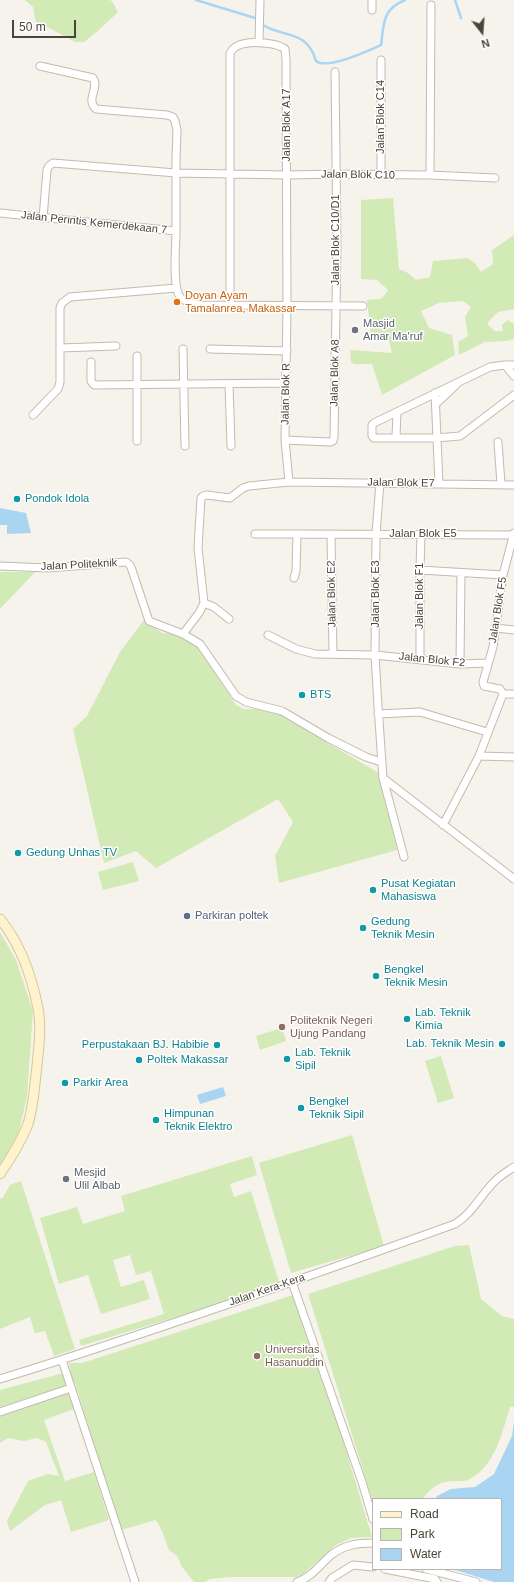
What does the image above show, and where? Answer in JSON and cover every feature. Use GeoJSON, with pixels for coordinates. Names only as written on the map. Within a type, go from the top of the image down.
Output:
{"type":"FeatureCollection","features":[{"type":"Feature","properties":{"kind":"street"},"geometry":{"type":"LineString","coordinates":[[230,305],[230,54],[231,50],[238,45],[259,43],[260,0]]}},
{"type":"Feature","properties":{"kind":"street"},"geometry":{"type":"LineString","coordinates":[[372,0],[372,10]]}},
{"type":"Feature","properties":{"kind":"street"},"geometry":{"type":"LineString","coordinates":[[430,175],[431,4]]}},
{"type":"Feature","properties":{"kind":"street","name":"Jalan Blok A17"},"geometry":{"type":"LineString","coordinates":[[259,43],[275,45],[285,49],[287,306]]}},
{"type":"Feature","properties":{"kind":"street","name":"Jalan Blok C14"},"geometry":{"type":"LineString","coordinates":[[381,60],[381,175]]}},
{"type":"Feature","properties":{"kind":"street"},"geometry":{"type":"LineString","coordinates":[[40,66],[93,78],[95,82],[91,102],[96,109],[167,115],[173,118],[177,130],[176,231]]}},
{"type":"Feature","properties":{"kind":"street","name":"Jalan Blok C10/D1"},"geometry":{"type":"LineString","coordinates":[[335,72],[336,307]]}},
{"type":"Feature","properties":{"kind":"street","name":"Jalan Blok C10"},"geometry":{"type":"LineString","coordinates":[[43,218],[47,170],[49,166],[53,164],[176,173],[430,175],[495,178]]}},
{"type":"Feature","properties":{"kind":"street","name":"Jalan Perintis Kemerdekaan 7"},"geometry":{"type":"LineString","coordinates":[[0,213],[176,231],[176,288]]}},
{"type":"Feature","properties":{"kind":"street"},"geometry":{"type":"LineString","coordinates":[[33,415],[58,389],[60,382],[60,308],[62,303],[70,297],[176,288],[181,298],[187,302],[201,305],[363,306]]}},
{"type":"Feature","properties":{"kind":"street","name":"Jalan Blok R"},"geometry":{"type":"LineString","coordinates":[[287,306],[285,440],[289,482]]}},
{"type":"Feature","properties":{"kind":"street","name":"Jalan Blok A8"},"geometry":{"type":"LineString","coordinates":[[285,440],[330,442],[334,439],[336,307]]}},
{"type":"Feature","properties":{"kind":"street"},"geometry":{"type":"LineString","coordinates":[[60,348],[116,346]]}},
{"type":"Feature","properties":{"kind":"street"},"geometry":{"type":"LineString","coordinates":[[183,349],[185,446]]}},
{"type":"Feature","properties":{"kind":"street"},"geometry":{"type":"LineString","coordinates":[[210,350],[287,351]]}},
{"type":"Feature","properties":{"kind":"street"},"geometry":{"type":"LineString","coordinates":[[137,356],[137,441]]}},
{"type":"Feature","properties":{"kind":"street"},"geometry":{"type":"LineString","coordinates":[[91,362],[91,381],[94,384],[286,383]]}},
{"type":"Feature","properties":{"kind":"street"},"geometry":{"type":"LineString","coordinates":[[505,365],[514,376]]}},
{"type":"Feature","properties":{"kind":"street"},"geometry":{"type":"LineString","coordinates":[[514,365],[490,367],[459,383],[435,393],[373,424],[372,436],[374,438],[436,438],[460,436],[514,395]]}},
{"type":"Feature","properties":{"kind":"street"},"geometry":{"type":"LineString","coordinates":[[436,404],[459,383]]}},
{"type":"Feature","properties":{"kind":"street"},"geometry":{"type":"LineString","coordinates":[[228,384],[231,446]]}},
{"type":"Feature","properties":{"kind":"street"},"geometry":{"type":"LineString","coordinates":[[435,393],[439,484]]}},
{"type":"Feature","properties":{"kind":"street"},"geometry":{"type":"LineString","coordinates":[[396,438],[397,412]]}},
{"type":"Feature","properties":{"kind":"street"},"geometry":{"type":"LineString","coordinates":[[498,442],[501,484]]}},
{"type":"Feature","properties":{"kind":"street","name":"Jalan Blok E7"},"geometry":{"type":"LineString","coordinates":[[204,603],[198,548],[202,496],[207,495],[230,498],[248,486],[289,482],[380,482],[514,485]]}},
{"type":"Feature","properties":{"kind":"street","name":"Jalan Blok E3"},"geometry":{"type":"LineString","coordinates":[[380,482],[376,534],[375,655],[381,762],[383,778],[404,857]]}},
{"type":"Feature","properties":{"kind":"street","name":"Jalan Blok E5"},"geometry":{"type":"LineString","coordinates":[[255,534],[514,534]]}},
{"type":"Feature","properties":{"kind":"street"},"geometry":{"type":"LineString","coordinates":[[294,578],[296,571],[297,534]]}},
{"type":"Feature","properties":{"kind":"street","name":"Jalan Blok E2"},"geometry":{"type":"LineString","coordinates":[[331,534],[333,654]]}},
{"type":"Feature","properties":{"kind":"street","name":"Jalan Blok F1"},"geometry":{"type":"LineString","coordinates":[[420,659],[421,534]]}},
{"type":"Feature","properties":{"kind":"street","name":"Jalan Blok F5"},"geometry":{"type":"LineString","coordinates":[[503,694],[500,690],[483,685],[493,647],[503,575],[514,534]]}},
{"type":"Feature","properties":{"kind":"street","name":"Jalan Politeknik"},"geometry":{"type":"LineString","coordinates":[[0,566],[48,568],[126,562],[130,565],[132,570],[149,621],[183,634],[200,644],[236,696],[246,702],[282,711],[328,738],[381,762]]}},
{"type":"Feature","properties":{"kind":"street"},"geometry":{"type":"LineString","coordinates":[[420,570],[503,575]]}},
{"type":"Feature","properties":{"kind":"street"},"geometry":{"type":"LineString","coordinates":[[460,664],[462,573]]}},
{"type":"Feature","properties":{"kind":"street"},"geometry":{"type":"LineString","coordinates":[[183,634],[199,613],[204,603],[214,607],[229,619]]}},
{"type":"Feature","properties":{"kind":"street"},"geometry":{"type":"LineString","coordinates":[[496,628],[514,630]]}},
{"type":"Feature","properties":{"kind":"street","name":"Jalan Blok F2"},"geometry":{"type":"LineString","coordinates":[[268,635],[302,652],[315,654],[375,655],[460,664],[488,663]]}},
{"type":"Feature","properties":{"kind":"street"},"geometry":{"type":"LineString","coordinates":[[443,825],[479,756],[487,732],[503,694],[514,694]]}},
{"type":"Feature","properties":{"kind":"street"},"geometry":{"type":"LineString","coordinates":[[378,714],[420,712],[487,732]]}},
{"type":"Feature","properties":{"kind":"street"},"geometry":{"type":"LineString","coordinates":[[479,756],[514,757]]}},
{"type":"Feature","properties":{"kind":"street"},"geometry":{"type":"LineString","coordinates":[[383,778],[411,798],[443,825],[514,879]]}},
{"type":"Feature","properties":{"kind":"street"},"geometry":{"type":"LineString","coordinates":[[0,919],[10,931],[28,971],[38,1009],[39,1024],[33,1100],[28,1122],[19,1144],[0,1174]]}},
{"type":"Feature","properties":{"kind":"street","name":"Jalan Kera-Kera"},"geometry":{"type":"LineString","coordinates":[[0,1379],[62,1360],[292,1282],[454,1224],[472,1210],[496,1180],[514,1167]]}},
{"type":"Feature","properties":{"kind":"street"},"geometry":{"type":"LineString","coordinates":[[292,1282],[362,1482],[372,1516]]}},
{"type":"Feature","properties":{"kind":"street"},"geometry":{"type":"LineString","coordinates":[[62,1360],[135,1582]]}},
{"type":"Feature","properties":{"kind":"street"},"geometry":{"type":"LineString","coordinates":[[0,1412],[72,1388]]}},
{"type":"Feature","properties":{"kind":"street"},"geometry":{"type":"LineString","coordinates":[[297,1582],[307,1578],[331,1556],[343,1548],[352,1544],[372,1543]]}},
{"type":"Feature","properties":{"kind":"street"},"geometry":{"type":"LineString","coordinates":[[329,1582],[332,1578],[353,1565],[372,1567]]}},
{"type":"Feature","properties":{"kind":"street"},"geometry":{"type":"LineString","coordinates":[[390,1570],[435,1579],[437,1582]]}},
{"type":"Feature","properties":{"kind":"street"},"geometry":{"type":"LineString","coordinates":[[430,1570],[476,1582]]}},
{"type":"Feature","properties":{"kind":"green space"},"geometry":{"type":"Polygon","coordinates":[[[25,0],[109,0],[112,1],[118,12],[84,42],[75,42],[49,28],[37,29],[33,7],[25,0]]]}},
{"type":"Feature","properties":{"kind":"green space"},"geometry":{"type":"Polygon","coordinates":[[[393,198],[399,269],[408,273],[416,280],[430,277],[433,261],[468,258],[475,263],[481,272],[493,264],[492,250],[514,235],[514,309],[498,312],[487,323],[494,331],[503,331],[502,325],[507,320],[514,324],[514,339],[507,341],[485,342],[459,355],[458,342],[468,336],[465,317],[471,307],[463,301],[439,303],[421,311],[429,328],[452,335],[455,355],[382,395],[372,364],[354,364],[351,362],[350,350],[392,353],[389,341],[371,336],[367,300],[381,299],[388,290],[377,280],[361,279],[361,200],[393,198]]]}},
{"type":"Feature","properties":{"kind":"green space"},"geometry":{"type":"Polygon","coordinates":[[[0,572],[35,572],[0,609],[0,572]]]}},
{"type":"Feature","properties":{"kind":"green space"},"geometry":{"type":"Polygon","coordinates":[[[144,620],[162,633],[173,634],[196,645],[236,705],[244,709],[262,709],[275,712],[379,773],[397,850],[279,883],[275,856],[293,822],[278,799],[156,868],[136,851],[104,863],[73,729],[87,716],[120,652],[144,620]]]}},
{"type":"Feature","properties":{"kind":"green space"},"geometry":{"type":"Polygon","coordinates":[[[133,862],[139,881],[103,890],[98,872],[133,862]]]}},
{"type":"Feature","properties":{"kind":"green space"},"geometry":{"type":"Polygon","coordinates":[[[0,932],[16,960],[33,1011],[27,1096],[19,1132],[0,1166],[0,932]]]}},
{"type":"Feature","properties":{"kind":"green space"},"geometry":{"type":"Polygon","coordinates":[[[282,1028],[286,1041],[260,1050],[256,1036],[282,1028]]]}},
{"type":"Feature","properties":{"kind":"green space"},"geometry":{"type":"Polygon","coordinates":[[[441,1056],[454,1098],[438,1103],[425,1061],[441,1056]]]}},
{"type":"Feature","properties":{"kind":"green space"},"geometry":{"type":"Polygon","coordinates":[[[352,1135],[384,1246],[291,1273],[259,1163],[352,1135]]]}},
{"type":"Feature","properties":{"kind":"green space"},"geometry":{"type":"Polygon","coordinates":[[[252,1156],[257,1175],[230,1184],[234,1197],[251,1191],[280,1285],[81,1346],[79,1340],[164,1314],[151,1271],[136,1275],[130,1255],[113,1260],[121,1287],[144,1280],[150,1299],[101,1314],[88,1275],[59,1284],[40,1218],[77,1207],[83,1224],[125,1211],[121,1196],[252,1156]]]}},
{"type":"Feature","properties":{"kind":"green space"},"geometry":{"type":"Polygon","coordinates":[[[21,1181],[75,1349],[54,1356],[45,1331],[35,1333],[30,1317],[0,1329],[0,1198],[2,1199],[10,1185],[21,1181]]]}},
{"type":"Feature","properties":{"kind":"green space"},"geometry":{"type":"Polygon","coordinates":[[[469,1245],[481,1299],[502,1316],[514,1319],[514,1407],[510,1407],[500,1438],[491,1458],[485,1467],[468,1480],[441,1483],[433,1488],[424,1498],[372,1499],[308,1294],[455,1246],[469,1245]]]}},
{"type":"Feature","properties":{"kind":"green space"},"geometry":{"type":"Polygon","coordinates":[[[293,1295],[329,1394],[372,1537],[351,1538],[336,1545],[302,1575],[296,1577],[229,1577],[210,1579],[204,1582],[194,1582],[182,1567],[177,1556],[169,1550],[156,1520],[121,1530],[75,1383],[0,1407],[0,1390],[71,1371],[69,1363],[82,1363],[293,1295]]]}},
{"type":"Feature","properties":{"kind":"green space"},"geometry":{"type":"Polygon","coordinates":[[[68,1393],[74,1409],[44,1420],[65,1481],[94,1472],[109,1520],[71,1532],[61,1500],[45,1505],[10,1531],[7,1521],[28,1481],[48,1474],[59,1476],[46,1442],[37,1438],[24,1441],[8,1438],[0,1443],[0,1416],[68,1393]]]}},
{"type":"Feature","properties":{"kind":"water"},"geometry":{"type":"Polygon","coordinates":[[[0,508],[26,513],[31,533],[7,534],[7,525],[0,525],[0,508]]]}},
{"type":"Feature","properties":{"kind":"water"},"geometry":{"type":"Polygon","coordinates":[[[223,1087],[226,1096],[200,1104],[197,1095],[223,1087]]]}},
{"type":"Feature","properties":{"kind":"water"},"geometry":{"type":"Polygon","coordinates":[[[514,1421],[514,1582],[494,1582],[455,1570],[502,1570],[502,1498],[436,1498],[451,1489],[475,1487],[494,1474],[512,1436],[514,1421]]]}},
{"type":"Feature","properties":{"kind":"waterway"},"geometry":{"type":"LineString","coordinates":[[196,0],[255,18]]}},
{"type":"Feature","properties":{"kind":"waterway"},"geometry":{"type":"LineString","coordinates":[[263,25],[301,39],[312,51],[316,61],[321,63],[329,63],[348,59],[381,45],[384,24],[388,13],[397,4],[405,0]]}},
{"type":"Feature","properties":{"kind":"waterway"},"geometry":{"type":"LineString","coordinates":[[455,0],[461,18]]}},
{"type":"Feature","properties":{"kind":"place","name":"Doyan Ayam Tamalanrea, Makassar"},"geometry":{"type":"Point","coordinates":[177,302]}},
{"type":"Feature","properties":{"kind":"place","name":"Masjid Amar Ma'ruf"},"geometry":{"type":"Point","coordinates":[355,330]}},
{"type":"Feature","properties":{"kind":"place","name":"Pondok Idola"},"geometry":{"type":"Point","coordinates":[17,499]}},
{"type":"Feature","properties":{"kind":"place","name":"BTS"},"geometry":{"type":"Point","coordinates":[302,695]}},
{"type":"Feature","properties":{"kind":"place","name":"Gedung Unhas TV"},"geometry":{"type":"Point","coordinates":[18,853]}},
{"type":"Feature","properties":{"kind":"place","name":"Pusat Kegiatan Mahasiswa"},"geometry":{"type":"Point","coordinates":[373,890]}},
{"type":"Feature","properties":{"kind":"place","name":"Parkiran poltek"},"geometry":{"type":"Point","coordinates":[187,916]}},
{"type":"Feature","properties":{"kind":"place","name":"Gedung Teknik Mesin"},"geometry":{"type":"Point","coordinates":[363,928]}},
{"type":"Feature","properties":{"kind":"place","name":"Bengkel Teknik Mesin"},"geometry":{"type":"Point","coordinates":[376,976]}},
{"type":"Feature","properties":{"kind":"place","name":"Lab. Teknik Kimia"},"geometry":{"type":"Point","coordinates":[407,1019]}},
{"type":"Feature","properties":{"kind":"place","name":"Politeknik Negeri Ujung Pandang"},"geometry":{"type":"Point","coordinates":[282,1027]}},
{"type":"Feature","properties":{"kind":"place","name":"Lab. Teknik Mesin"},"geometry":{"type":"Point","coordinates":[502,1044]}},
{"type":"Feature","properties":{"kind":"place","name":"Perpustakaan BJ. Habibie"},"geometry":{"type":"Point","coordinates":[217,1045]}},
{"type":"Feature","properties":{"kind":"place","name":"Lab. Teknik Sipil"},"geometry":{"type":"Point","coordinates":[287,1059]}},
{"type":"Feature","properties":{"kind":"place","name":"Poltek Makassar"},"geometry":{"type":"Point","coordinates":[139,1060]}},
{"type":"Feature","properties":{"kind":"place","name":"Parkir Area"},"geometry":{"type":"Point","coordinates":[65,1083]}},
{"type":"Feature","properties":{"kind":"place","name":"Bengkel Teknik Sipil"},"geometry":{"type":"Point","coordinates":[301,1108]}},
{"type":"Feature","properties":{"kind":"place","name":"Himpunan Teknik Elektro"},"geometry":{"type":"Point","coordinates":[156,1120]}},
{"type":"Feature","properties":{"kind":"place","name":"Mesjid Ulil Albab"},"geometry":{"type":"Point","coordinates":[66,1179]}},
{"type":"Feature","properties":{"kind":"place","name":"Universitas Hasanuddin"},"geometry":{"type":"Point","coordinates":[257,1356]}}]}
